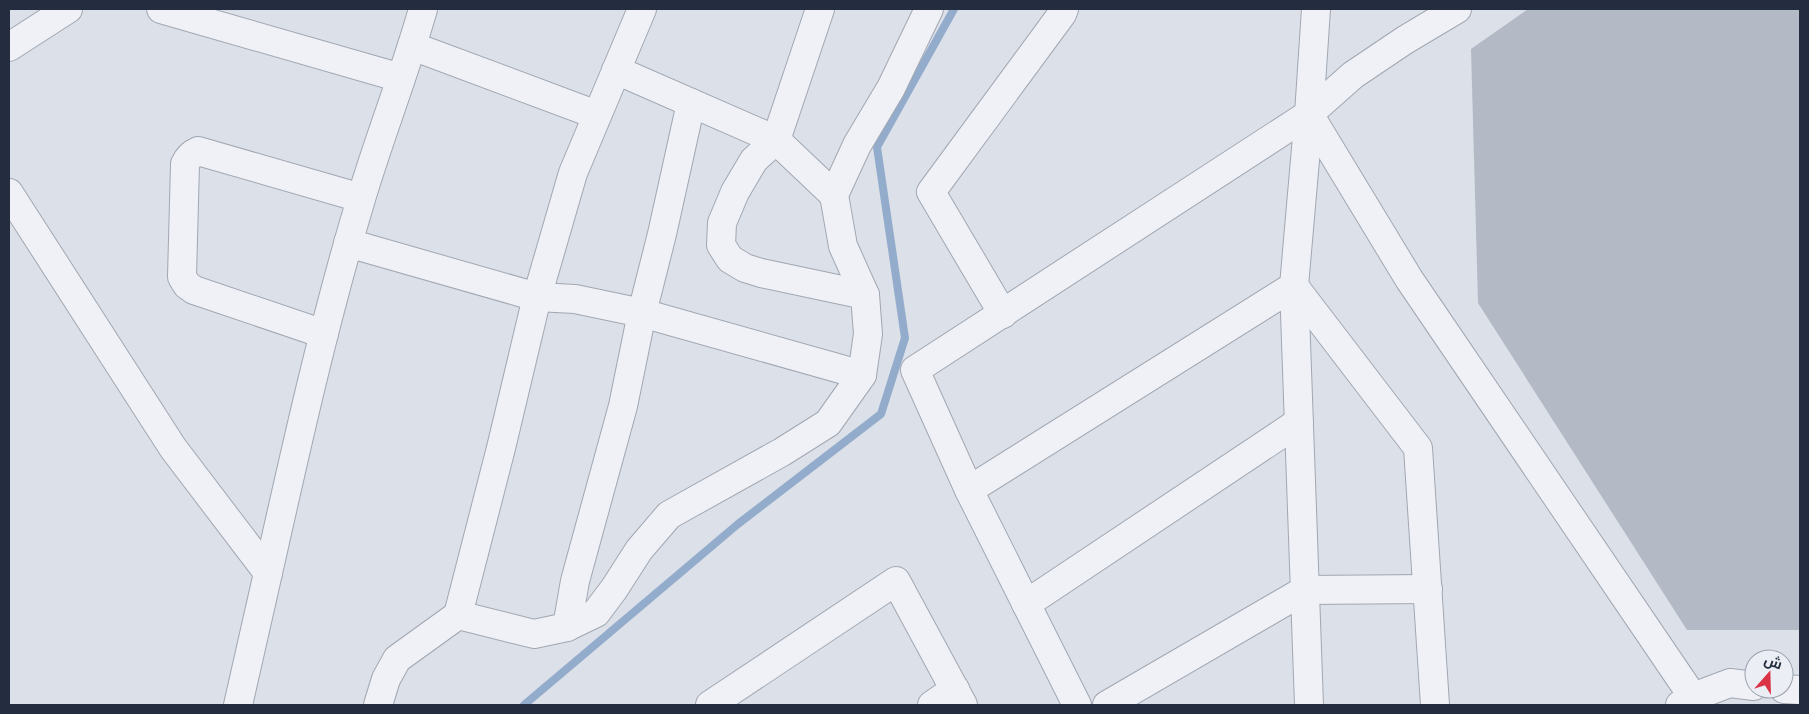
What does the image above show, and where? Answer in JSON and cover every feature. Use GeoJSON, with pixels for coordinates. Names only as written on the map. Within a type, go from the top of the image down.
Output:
{"type":"FeatureCollection","features":[{"type":"Feature","properties":{"kind":"street"},"geometry":{"type":"LineString","coordinates":[[9,47],[68,9]]}},
{"type":"Feature","properties":{"kind":"street"},"geometry":{"type":"LineString","coordinates":[[161,9],[401,78]]}},
{"type":"Feature","properties":{"kind":"street"},"geometry":{"type":"LineString","coordinates":[[238,705],[324,334],[348,243],[423,9]]}},
{"type":"Feature","properties":{"kind":"street"},"geometry":{"type":"LineString","coordinates":[[378,705],[386,679],[397,659],[458,615],[536,297],[572,173],[640,9]]}},
{"type":"Feature","properties":{"kind":"street"},"geometry":{"type":"LineString","coordinates":[[820,9],[776,140],[754,160],[736,192],[722,223],[721,245],[730,259],[745,268],[865,295]]}},
{"type":"Feature","properties":{"kind":"street"},"geometry":{"type":"LineString","coordinates":[[458,615],[534,634],[567,628],[596,613],[640,550],[669,515],[782,452],[828,423],[862,375],[868,334],[865,295],[843,246],[834,195],[857,145],[891,88],[929,9]]}},
{"type":"Feature","properties":{"kind":"street"},"geometry":{"type":"LineString","coordinates":[[1003,314],[931,192],[1064,9]]}},
{"type":"Feature","properties":{"kind":"street"},"geometry":{"type":"LineString","coordinates":[[1309,705],[1294,286],[1316,9]]}},
{"type":"Feature","properties":{"kind":"street"},"geometry":{"type":"LineString","coordinates":[[1076,705],[969,490],[915,370],[1309,114],[1353,75],[1405,40],[1457,9]]}},
{"type":"Feature","properties":{"kind":"street"},"geometry":{"type":"LineString","coordinates":[[412,46],[597,115]]}},
{"type":"Feature","properties":{"kind":"street"},"geometry":{"type":"LineString","coordinates":[[616,70],[776,140],[834,195]]}},
{"type":"Feature","properties":{"kind":"street"},"geometry":{"type":"LineString","coordinates":[[567,628],[575,581],[622,406],[691,102]]}},
{"type":"Feature","properties":{"kind":"street"},"geometry":{"type":"LineString","coordinates":[[1309,114],[1409,279],[1686,701],[1730,684],[1744,685]]}},
{"type":"Feature","properties":{"kind":"street"},"geometry":{"type":"LineString","coordinates":[[324,334],[194,290],[187,285],[182,277],[185,164],[192,153],[198,151],[361,198]]}},
{"type":"Feature","properties":{"kind":"street"},"geometry":{"type":"LineString","coordinates":[[9,193],[173,448],[268,573]]}},
{"type":"Feature","properties":{"kind":"street"},"geometry":{"type":"LineString","coordinates":[[348,243],[536,297],[574,299],[642,313],[862,375]]}},
{"type":"Feature","properties":{"kind":"street"},"geometry":{"type":"LineString","coordinates":[[969,490],[1294,286]]}},
{"type":"Feature","properties":{"kind":"street"},"geometry":{"type":"LineString","coordinates":[[1294,286],[1418,448],[1435,705]]}},
{"type":"Feature","properties":{"kind":"street"},"geometry":{"type":"LineString","coordinates":[[1026,604],[1299,422]]}},
{"type":"Feature","properties":{"kind":"street"},"geometry":{"type":"LineString","coordinates":[[710,705],[896,581],[959,697],[932,705]]}},
{"type":"Feature","properties":{"kind":"street"},"geometry":{"type":"LineString","coordinates":[[1107,705],[1305,590],[1428,589]]}},
{"type":"Feature","properties":{"kind":"building"},"geometry":{"type":"Polygon","coordinates":[[[1528,9],[1800,9],[1800,630],[1687,630],[1478,303],[1471,49],[1528,9]]]}},
{"type":"Feature","properties":{"kind":"waterway"},"geometry":{"type":"LineString","coordinates":[[524,705],[738,524],[881,414],[905,338],[877,147],[954,9]]}}]}
